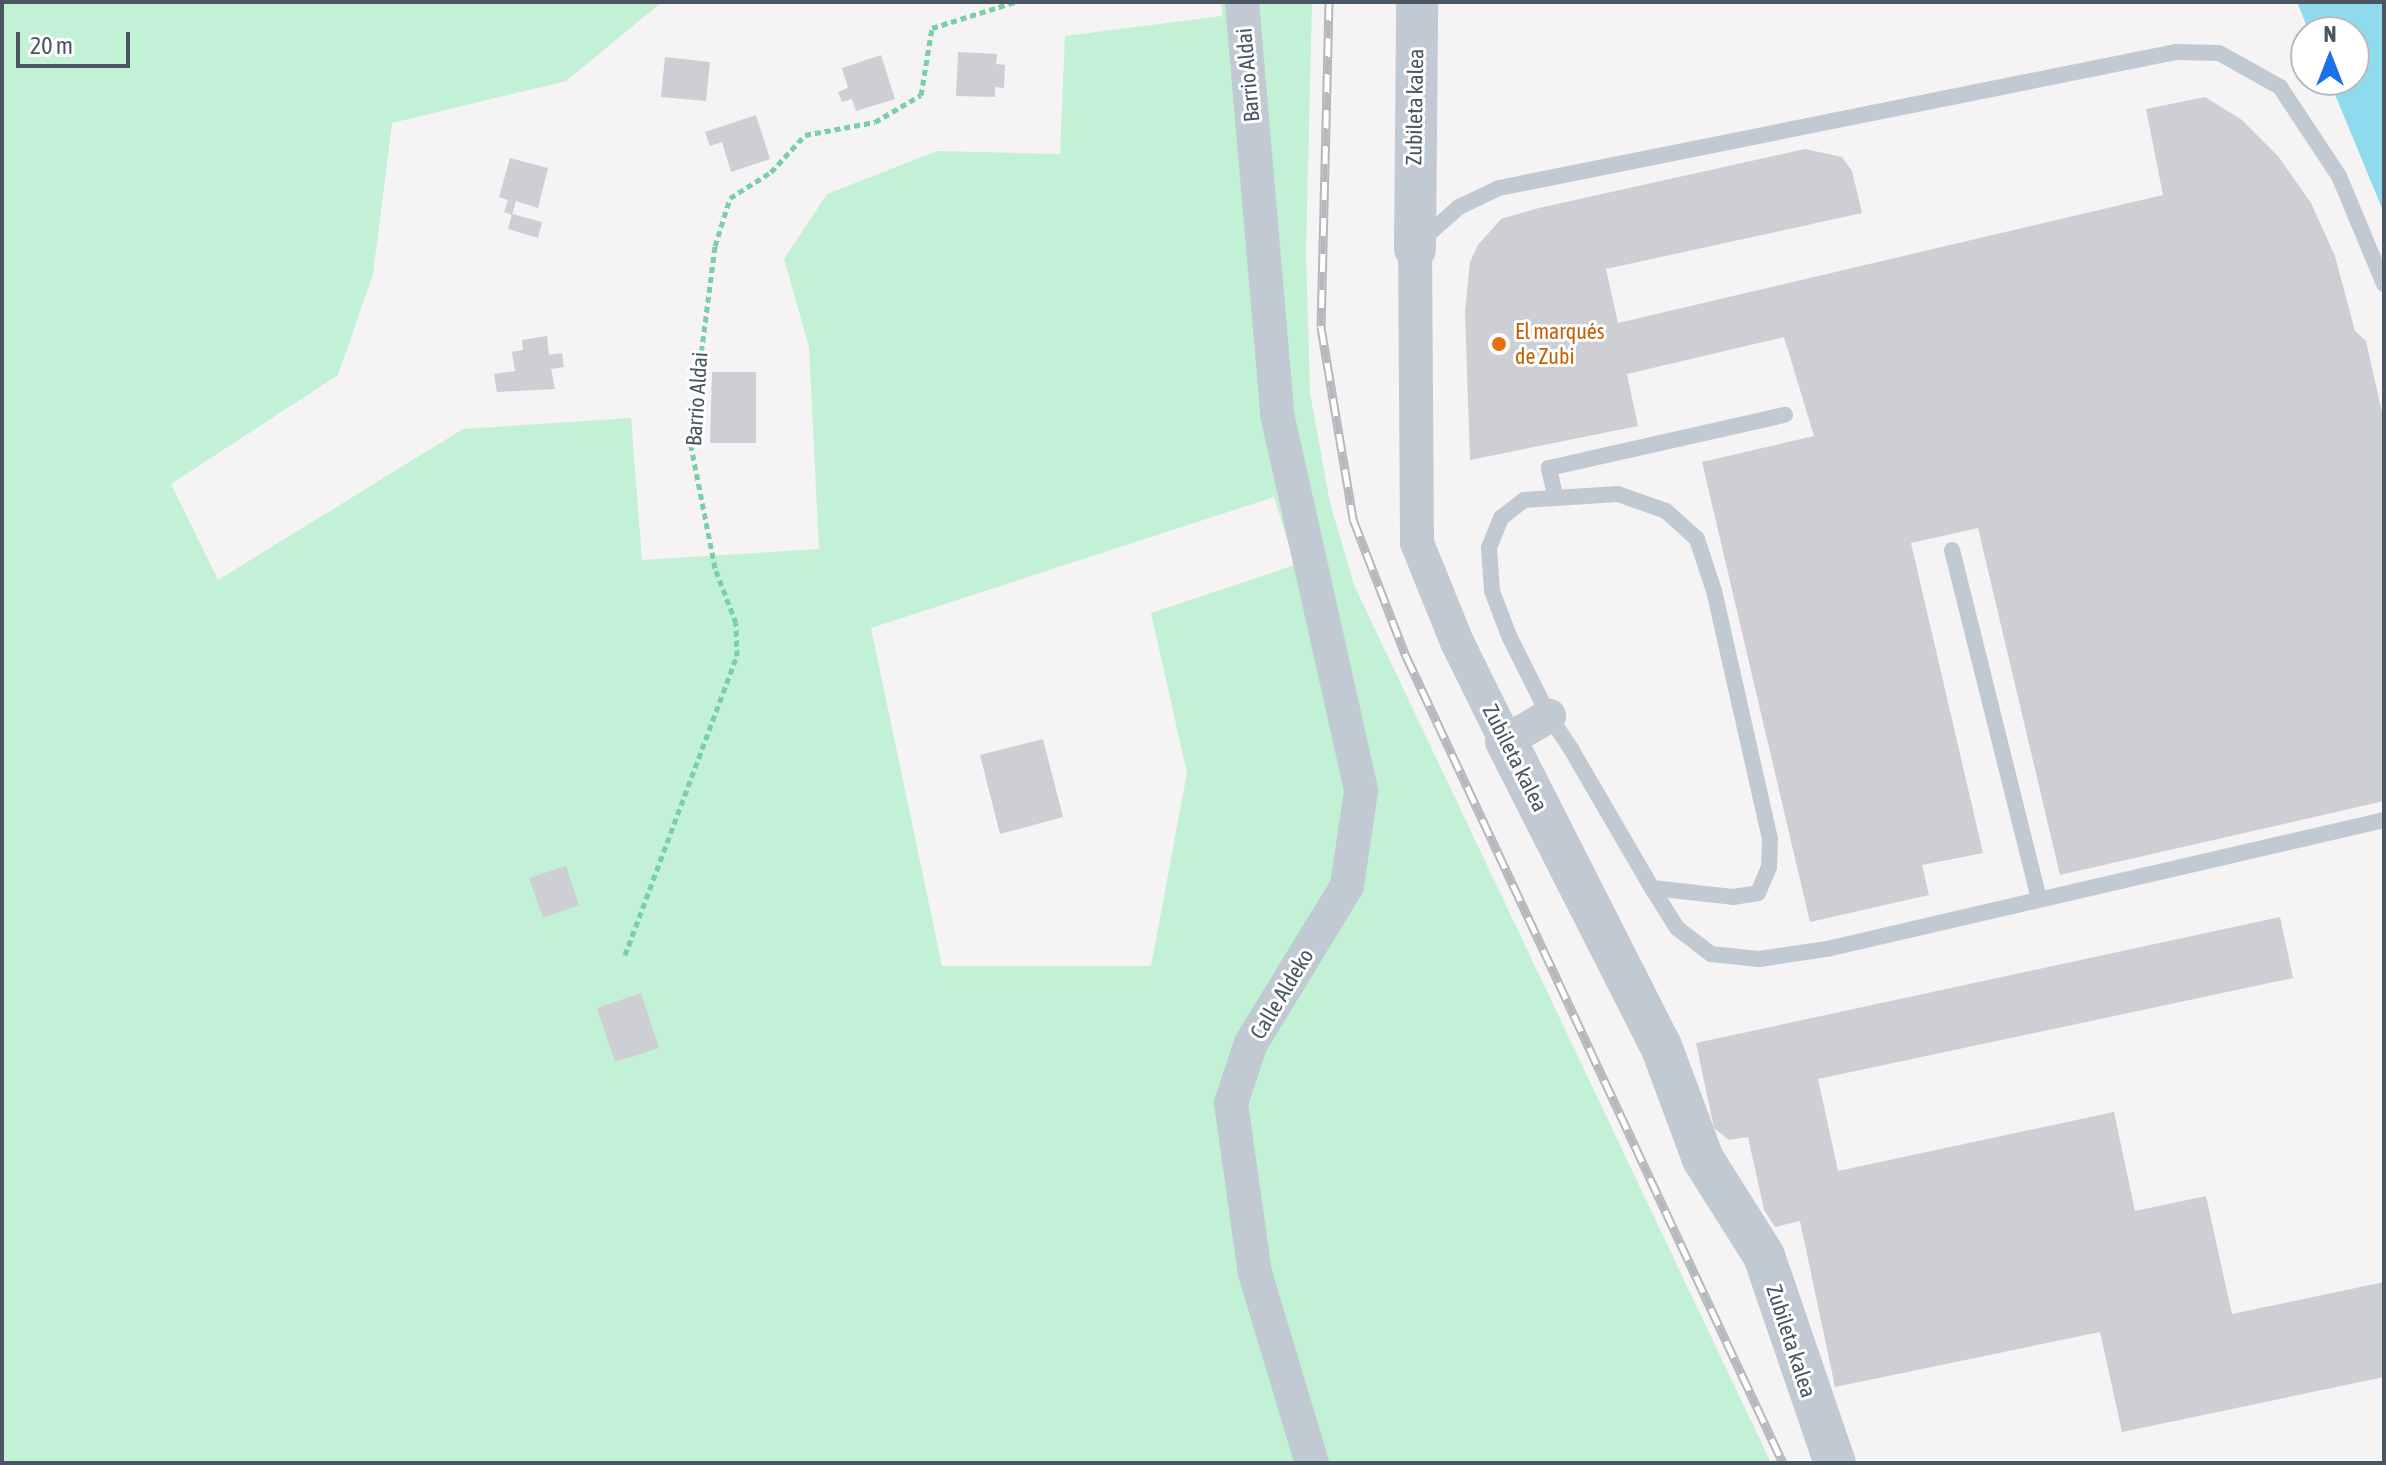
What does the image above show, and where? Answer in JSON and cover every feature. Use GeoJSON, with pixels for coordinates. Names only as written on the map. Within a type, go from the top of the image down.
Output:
{"type":"FeatureCollection","features":[{"type":"Feature","properties":{"kind":"street","name":"Barrio Aldai"},"geometry":{"type":"LineString","coordinates":[[1242,2],[1277,414],[1304,528]]}},
{"type":"Feature","properties":{"kind":"street","name":"Zubileta kalea"},"geometry":{"type":"LineString","coordinates":[[1417,2],[1417,543],[1457,642],[1661,1046],[1703,1159],[1764,1256],[1835,1463]]}},
{"type":"Feature","properties":{"kind":"street","name":"Calle Aldeko"},"geometry":{"type":"LineString","coordinates":[[1304,528],[1361,791],[1347,886],[1251,1043],[1231,1103],[1255,1273],[1312,1463]]}},
{"type":"Feature","properties":{"kind":"street"},"geometry":{"type":"LineString","coordinates":[[1506,741],[1549,716]]}},
{"type":"Feature","properties":{"kind":"lane"},"geometry":{"type":"LineString","coordinates":[[1415,249],[1433,226],[1459,207],[1499,188],[2176,52],[2219,53],[2280,87],[2339,176],[2384,284]]}},
{"type":"Feature","properties":{"kind":"lane"},"geometry":{"type":"LineString","coordinates":[[1555,495],[1549,468],[1785,415]]}},
{"type":"Feature","properties":{"kind":"lane"},"geometry":{"type":"LineString","coordinates":[[1652,888],[1733,897],[1758,893],[1769,867],[1770,839],[1714,591],[1697,539],[1666,511],[1618,494],[1555,495],[1524,500],[1501,518],[1489,548],[1492,591],[1549,716],[1652,888],[1677,928],[1711,954],[1759,959],[1827,949],[2384,820]]}},
{"type":"Feature","properties":{"kind":"lane"},"geometry":{"type":"LineString","coordinates":[[1952,550],[2039,899]]}},
{"type":"Feature","properties":{"kind":"path","name":"Barrio Aldai"},"geometry":{"type":"LineString","coordinates":[[625,955],[737,656],[736,623],[715,568],[690,441],[715,246],[730,198],[771,172],[805,135],[875,122],[921,95],[932,28],[1015,2]]}},
{"type":"Feature","properties":{"kind":"green space"},"geometry":{"type":"Polygon","coordinates":[[[2,2],[662,2],[566,81],[392,123],[373,274],[338,375],[171,484],[218,580],[463,429],[631,418],[642,560],[819,549],[809,347],[784,259],[827,194],[937,151],[1060,154],[1065,36],[1222,16],[1221,2],[1312,2],[1306,253],[1310,393],[1330,503],[1354,585],[1771,1463],[2,1463],[2,2]],[[1274,497],[871,628],[942,966],[1151,966],[1187,773],[1151,613],[1295,565],[1274,497]]]}},
{"type":"Feature","properties":{"kind":"water"},"geometry":{"type":"Polygon","coordinates":[[[2297,2],[2384,2],[2384,213],[2336,96],[2370,96],[2370,16],[2303,16],[2297,2]]]}},
{"type":"Feature","properties":{"kind":"building"},"geometry":{"type":"Polygon","coordinates":[[[958,52],[997,54],[996,64],[1005,65],[1004,88],[995,87],[995,97],[956,96],[958,52]]]}},
{"type":"Feature","properties":{"kind":"building"},"geometry":{"type":"Polygon","coordinates":[[[881,55],[895,99],[856,111],[852,99],[842,102],[838,92],[848,88],[842,68],[881,55]]]}},
{"type":"Feature","properties":{"kind":"building"},"geometry":{"type":"Polygon","coordinates":[[[665,57],[710,62],[706,101],[661,97],[665,57]]]}},
{"type":"Feature","properties":{"kind":"building"},"geometry":{"type":"Polygon","coordinates":[[[2205,97],[2242,120],[2278,156],[2311,203],[2335,256],[2355,331],[2366,341],[2384,421],[2384,801],[2060,875],[1978,528],[1911,543],[1983,853],[1922,865],[1929,895],[1810,922],[1702,462],[1814,436],[1784,337],[1627,374],[1638,426],[1470,460],[1465,312],[1470,262],[1478,245],[1501,219],[1805,149],[1842,157],[1852,171],[1862,213],[1606,269],[1618,323],[2163,195],[2146,109],[2205,97]]]}},
{"type":"Feature","properties":{"kind":"building"},"geometry":{"type":"Polygon","coordinates":[[[756,115],[770,159],[731,172],[722,142],[710,146],[705,132],[756,115]]]}},
{"type":"Feature","properties":{"kind":"building"},"geometry":{"type":"Polygon","coordinates":[[[510,158],[548,168],[538,208],[516,201],[512,215],[504,212],[508,200],[499,197],[510,158]]]}},
{"type":"Feature","properties":{"kind":"building"},"geometry":{"type":"Polygon","coordinates":[[[512,214],[542,222],[538,238],[508,229],[512,214]]]}},
{"type":"Feature","properties":{"kind":"building"},"geometry":{"type":"Polygon","coordinates":[[[547,336],[549,355],[562,353],[564,367],[551,369],[555,389],[497,392],[494,374],[515,371],[512,352],[523,350],[522,340],[547,336]]]}},
{"type":"Feature","properties":{"kind":"building"},"geometry":{"type":"Polygon","coordinates":[[[712,372],[756,372],[756,443],[710,443],[712,372]]]}},
{"type":"Feature","properties":{"kind":"building"},"geometry":{"type":"Polygon","coordinates":[[[1043,739],[1063,817],[1000,834],[980,755],[1043,739]]]}},
{"type":"Feature","properties":{"kind":"building"},"geometry":{"type":"Polygon","coordinates":[[[566,866],[579,905],[543,918],[529,878],[566,866]]]}},
{"type":"Feature","properties":{"kind":"building"},"geometry":{"type":"Polygon","coordinates":[[[2280,917],[2293,978],[1818,1079],[1838,1171],[2114,1112],[2135,1211],[2206,1196],[2232,1314],[2384,1282],[2384,1377],[2122,1432],[2100,1332],[1835,1387],[1800,1221],[1775,1227],[1764,1210],[1748,1137],[1729,1140],[1714,1128],[1696,1043],[2280,917]]]}},
{"type":"Feature","properties":{"kind":"building"},"geometry":{"type":"Polygon","coordinates":[[[641,993],[659,1048],[615,1062],[597,1008],[641,993]]]}},
{"type":"Feature","properties":{"kind":"railway"},"geometry":{"type":"LineString","coordinates":[[1329,2],[1321,327],[1353,519],[1406,656],[1783,1463]]}},
{"type":"Feature","properties":{"kind":"place","name":"El marqués de Zubi"},"geometry":{"type":"Point","coordinates":[1499,344]}}]}
